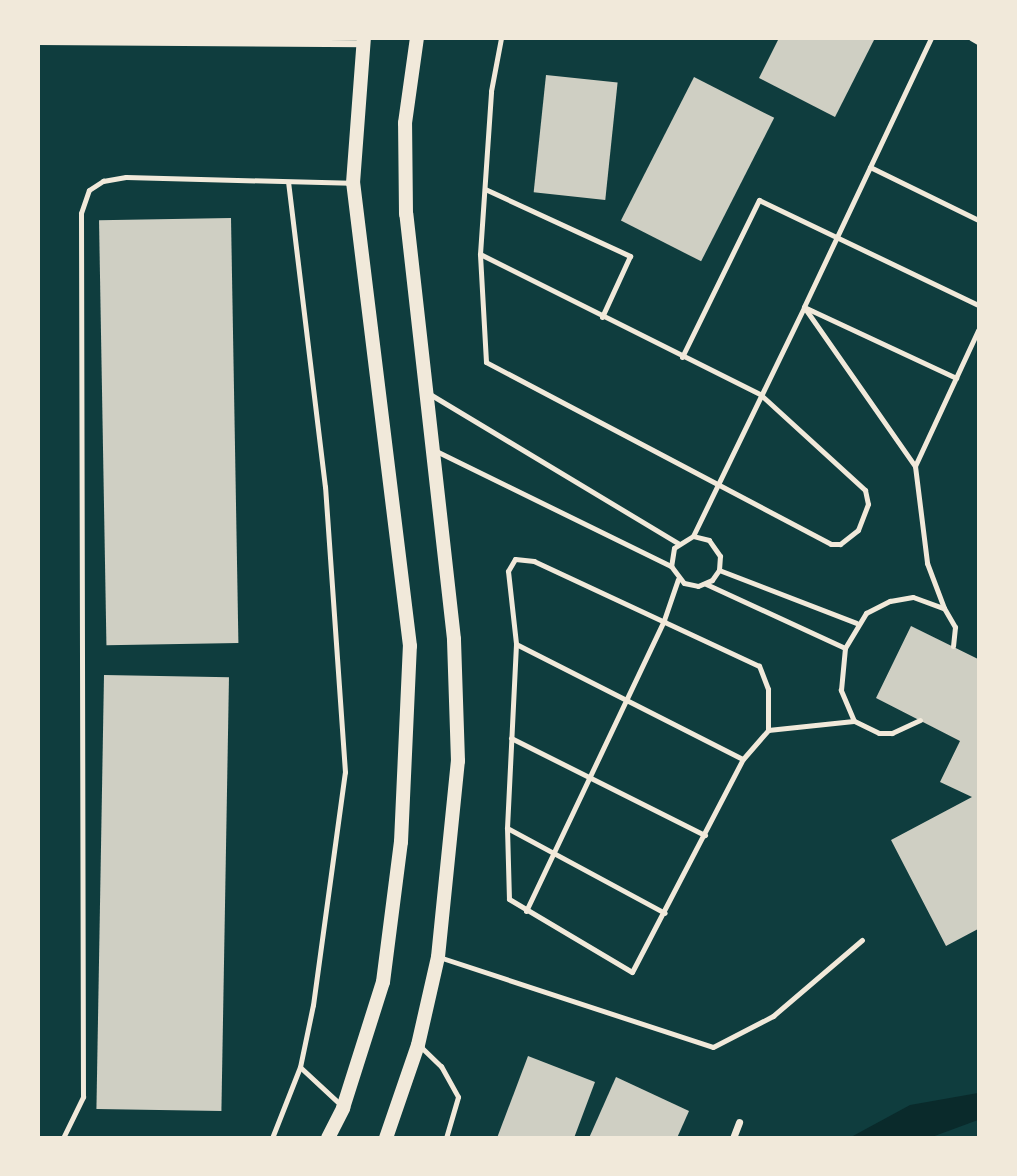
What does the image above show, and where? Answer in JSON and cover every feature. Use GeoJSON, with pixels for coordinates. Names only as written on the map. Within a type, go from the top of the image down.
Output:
{"type":"FeatureCollection","features":[{"type":"Feature","properties":{"kind":"main road"},"geometry":{"type":"LineString","coordinates":[[386,1138],[418,1045],[438,957],[458,761],[454,639],[406,214],[405,123],[416,38]]}},
{"type":"Feature","properties":{"kind":"main road"},"geometry":{"type":"LineString","coordinates":[[328,1138],[343,1108],[383,982],[401,842],[410,646],[353,183],[365,40]]}},
{"type":"Feature","properties":{"kind":"street"},"geometry":{"type":"LineString","coordinates":[[38,41],[365,40]]}},
{"type":"Feature","properties":{"kind":"street"},"geometry":{"type":"LineString","coordinates":[[733,1138],[739,1122]]}},
{"type":"Feature","properties":{"kind":"lane"},"geometry":{"type":"LineString","coordinates":[[480,254],[761,395],[865,490],[868,504],[858,530],[840,544],[831,544],[714,486],[491,367],[484,355],[480,254],[491,91],[501,38]]}},
{"type":"Feature","properties":{"kind":"lane"},"geometry":{"type":"LineString","coordinates":[[693,536],[714,486],[804,307],[930,38]]}},
{"type":"Feature","properties":{"kind":"lane"},"geometry":{"type":"LineString","coordinates":[[971,38],[978,42]]}},
{"type":"Feature","properties":{"kind":"lane"},"geometry":{"type":"LineString","coordinates":[[870,167],[978,220]]}},
{"type":"Feature","properties":{"kind":"lane"},"geometry":{"type":"LineString","coordinates":[[63,1138],[83,1097],[81,212],[89,190],[103,181],[126,177],[353,183]]}},
{"type":"Feature","properties":{"kind":"lane"},"geometry":{"type":"LineString","coordinates":[[272,1138],[300,1067],[313,1005],[345,772],[325,487],[288,182]]}},
{"type":"Feature","properties":{"kind":"lane"},"geometry":{"type":"LineString","coordinates":[[485,189],[630,256],[602,317]]}},
{"type":"Feature","properties":{"kind":"lane"},"geometry":{"type":"LineString","coordinates":[[682,357],[759,200],[978,305]]}},
{"type":"Feature","properties":{"kind":"lane"},"geometry":{"type":"LineString","coordinates":[[804,307],[956,379]]}},
{"type":"Feature","properties":{"kind":"lane"},"geometry":{"type":"LineString","coordinates":[[804,307],[915,466],[927,563],[944,608],[955,627],[953,646]]}},
{"type":"Feature","properties":{"kind":"lane"},"geometry":{"type":"LineString","coordinates":[[915,466],[978,330]]}},
{"type":"Feature","properties":{"kind":"lane"},"geometry":{"type":"LineString","coordinates":[[428,393],[678,543]]}},
{"type":"Feature","properties":{"kind":"lane"},"geometry":{"type":"LineString","coordinates":[[434,450],[671,566],[678,579],[691,586],[706,584],[845,648]]}},
{"type":"Feature","properties":{"kind":"lane"},"geometry":{"type":"LineString","coordinates":[[671,566],[678,543],[693,536],[703,536],[717,547],[719,570],[706,584]]}},
{"type":"Feature","properties":{"kind":"lane"},"geometry":{"type":"LineString","coordinates":[[515,559],[534,561],[759,666],[768,689],[768,730],[743,759],[640,961],[628,972],[526,911],[507,894],[507,828],[516,644],[508,571],[515,559]]}},
{"type":"Feature","properties":{"kind":"lane"},"geometry":{"type":"LineString","coordinates":[[719,570],[856,623]]}},
{"type":"Feature","properties":{"kind":"lane"},"geometry":{"type":"LineString","coordinates":[[526,911],[664,620],[678,579]]}},
{"type":"Feature","properties":{"kind":"lane"},"geometry":{"type":"LineString","coordinates":[[854,721],[841,690],[845,648],[856,623],[878,605],[899,599],[923,599],[944,608]]}},
{"type":"Feature","properties":{"kind":"lane"},"geometry":{"type":"LineString","coordinates":[[516,644],[627,697],[743,759]]}},
{"type":"Feature","properties":{"kind":"lane"},"geometry":{"type":"LineString","coordinates":[[768,730],[854,721],[879,733],[901,730],[920,720]]}},
{"type":"Feature","properties":{"kind":"lane"},"geometry":{"type":"LineString","coordinates":[[511,738],[705,835]]}},
{"type":"Feature","properties":{"kind":"lane"},"geometry":{"type":"LineString","coordinates":[[507,828],[665,913]]}},
{"type":"Feature","properties":{"kind":"lane"},"geometry":{"type":"LineString","coordinates":[[438,957],[713,1047],[773,1016],[862,940]]}},
{"type":"Feature","properties":{"kind":"lane"},"geometry":{"type":"LineString","coordinates":[[418,1045],[441,1066],[458,1097],[446,1138]]}},
{"type":"Feature","properties":{"kind":"lane"},"geometry":{"type":"LineString","coordinates":[[300,1067],[343,1108]]}},
{"type":"Feature","properties":{"kind":"water"},"geometry":{"type":"Polygon","coordinates":[[[978,1093],[978,1120],[932,1137],[851,1137],[910,1105],[978,1093]]]}},
{"type":"Feature","properties":{"kind":"building"},"geometry":{"type":"Polygon","coordinates":[[[779,38],[875,38],[835,117],[759,78],[779,38]]]}},
{"type":"Feature","properties":{"kind":"building"},"geometry":{"type":"Polygon","coordinates":[[[546,75],[618,83],[605,200],[534,192],[546,75]]]}},
{"type":"Feature","properties":{"kind":"building"},"geometry":{"type":"Polygon","coordinates":[[[694,77],[774,118],[701,261],[621,220],[694,77]]]}},
{"type":"Feature","properties":{"kind":"building"},"geometry":{"type":"Polygon","coordinates":[[[231,218],[238,643],[106,645],[99,220],[231,218]]]}},
{"type":"Feature","properties":{"kind":"building"},"geometry":{"type":"Polygon","coordinates":[[[911,626],[978,659],[978,929],[946,946],[891,840],[972,797],[940,782],[960,741],[876,698],[911,626]]]}},
{"type":"Feature","properties":{"kind":"building"},"geometry":{"type":"Polygon","coordinates":[[[104,675],[229,677],[221,1111],[96,1109],[104,675]]]}},
{"type":"Feature","properties":{"kind":"building"},"geometry":{"type":"Polygon","coordinates":[[[528,1056],[595,1082],[574,1138],[497,1138],[528,1056]]]}},
{"type":"Feature","properties":{"kind":"building"},"geometry":{"type":"Polygon","coordinates":[[[616,1077],[689,1111],[677,1138],[589,1138],[616,1077]]]}}]}
